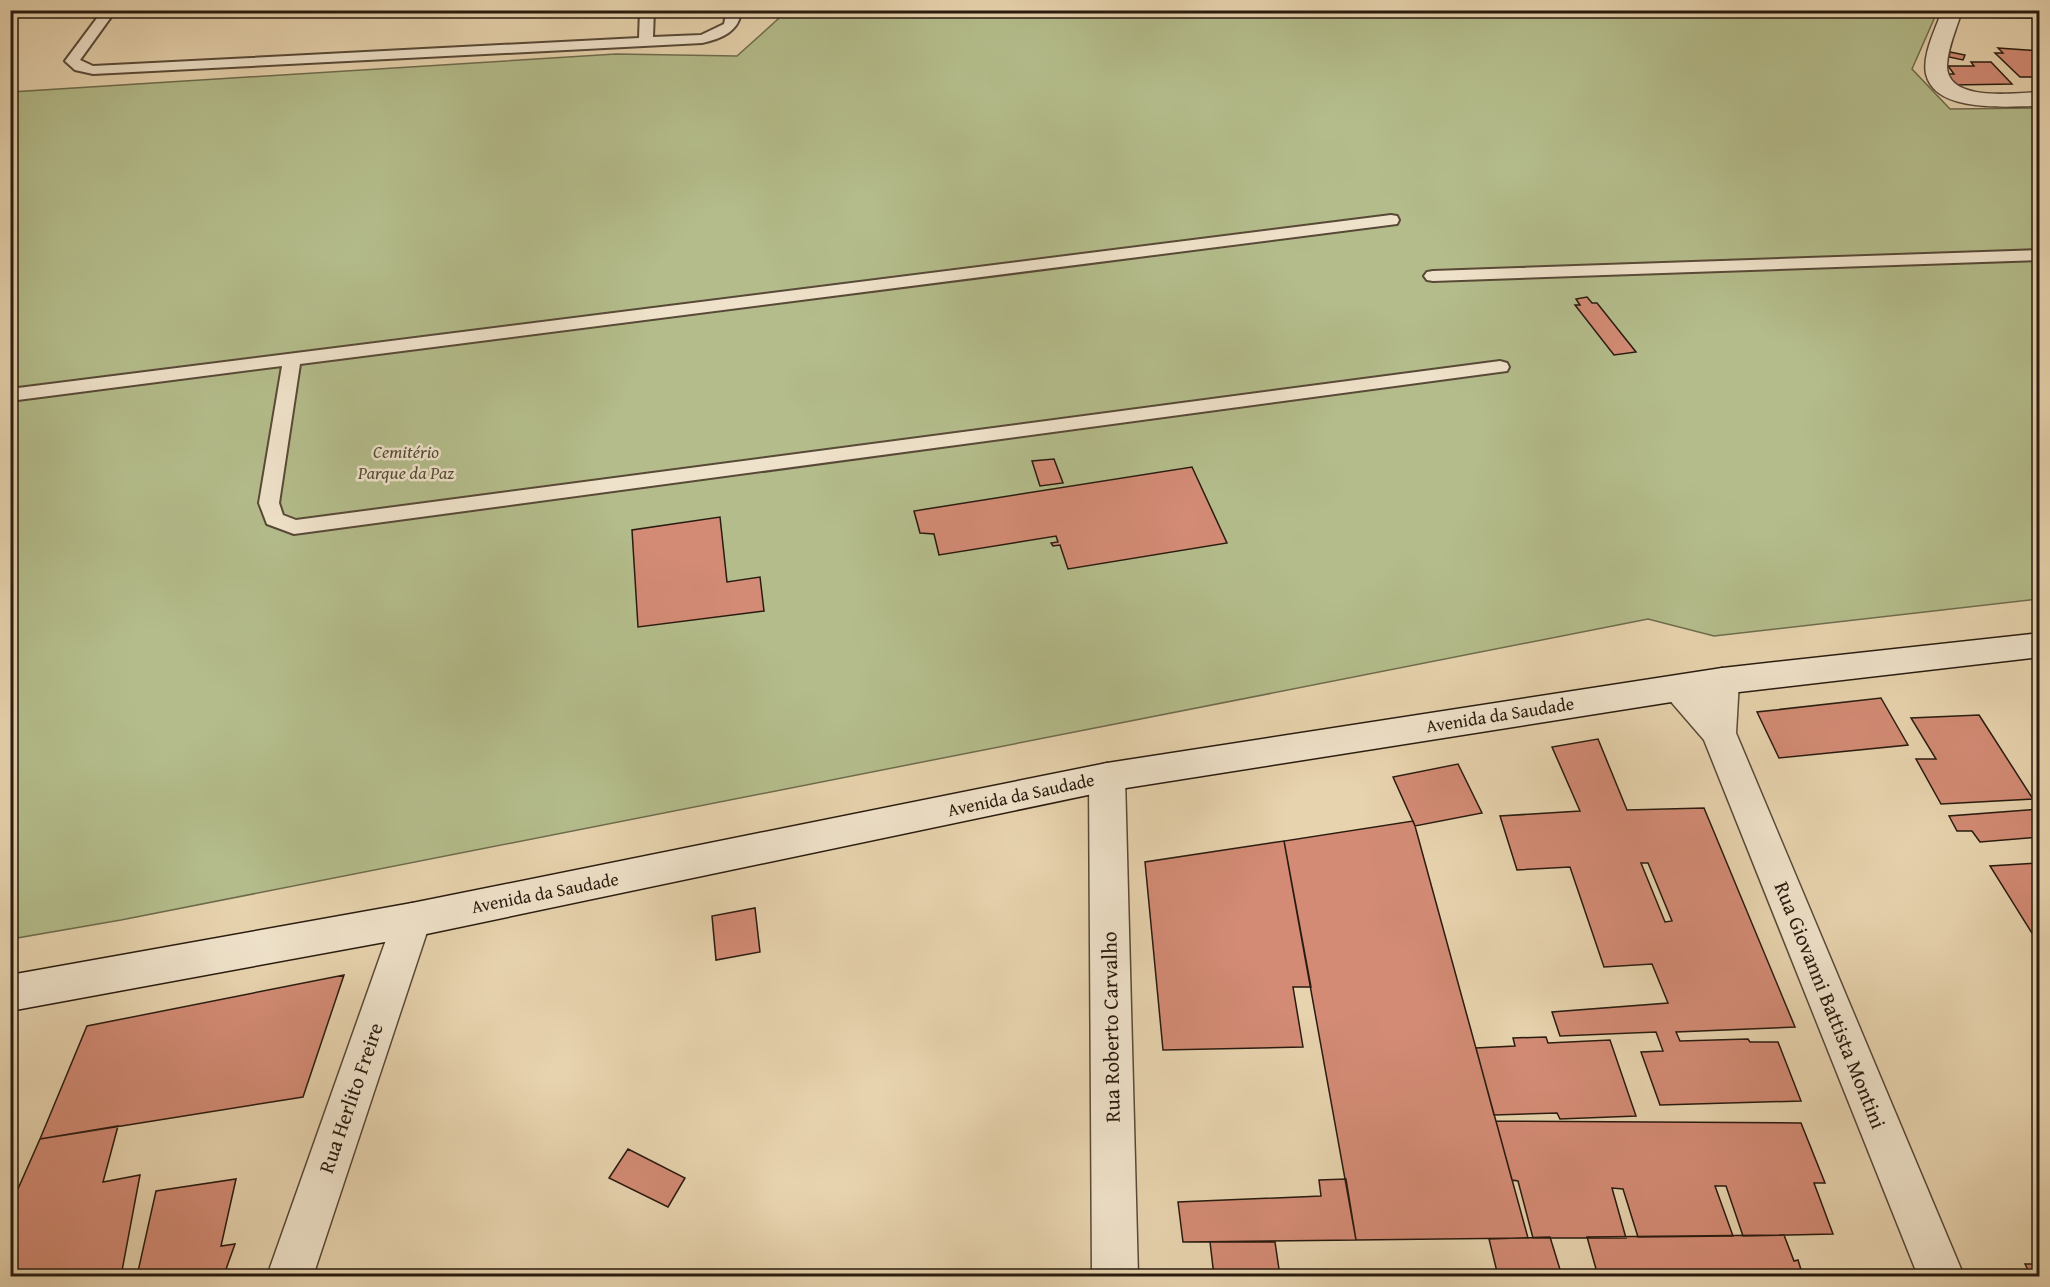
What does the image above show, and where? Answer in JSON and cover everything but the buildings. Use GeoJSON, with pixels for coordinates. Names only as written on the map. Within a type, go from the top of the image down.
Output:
{"type":"FeatureCollection","features":[{"type":"Feature","properties":{"kind":"street"},"geometry":{"type":"LineString","coordinates":[[1952,10],[1940,51],[1937,72],[1942,85],[1957,94],[1972,98],[2040,99]]}},
{"type":"Feature","properties":{"kind":"street","name":"Avenida da Saudade"},"geometry":{"type":"LineString","coordinates":[[10,993],[412,920],[1107,777],[1678,687],[2040,645]]}},
{"type":"Feature","properties":{"kind":"street","name":"Rua Giovanni Battista Montini"},"geometry":{"type":"LineString","coordinates":[[1719,733],[1722,681]]}},
{"type":"Feature","properties":{"kind":"street","name":"Rua Giovanni Battista Montini"},"geometry":{"type":"LineString","coordinates":[[1678,687],[1719,733],[1941,1276]]}},
{"type":"Feature","properties":{"kind":"street","name":"Rua Roberto Carvalho"},"geometry":{"type":"LineString","coordinates":[[1107,777],[1115,1276]]}},
{"type":"Feature","properties":{"kind":"street","name":"Rua Herlito Freire"},"geometry":{"type":"LineString","coordinates":[[290,1276],[412,920]]}},
{"type":"Feature","properties":{"kind":"lane"},"geometry":{"type":"LineString","coordinates":[[110,10],[72,61],[80,67],[93,70],[702,39],[726,31],[735,18],[734,10]]}},
{"type":"Feature","properties":{"kind":"lane"},"geometry":{"type":"LineString","coordinates":[[646,42],[647,10]]}},
{"type":"Feature","properties":{"kind":"lane"},"geometry":{"type":"LineString","coordinates":[[10,395],[1391,219]]}},
{"type":"Feature","properties":{"kind":"lane"},"geometry":{"type":"LineString","coordinates":[[1433,276],[2040,255]]}},
{"type":"Feature","properties":{"kind":"lane"},"geometry":{"type":"LineString","coordinates":[[292,359],[268,503],[274,519],[294,527],[1500,367]]}},
{"type":"Feature","properties":{"kind":"green space","name":"Cemitério Parque da Paz"},"geometry":{"type":"Polygon","coordinates":[[[788,10],[1938,10],[1912,69],[1950,109],[2039,108],[2039,599],[1714,636],[1648,619],[121,920],[11,939],[11,92],[616,54],[737,56],[788,10]]]}}]}
